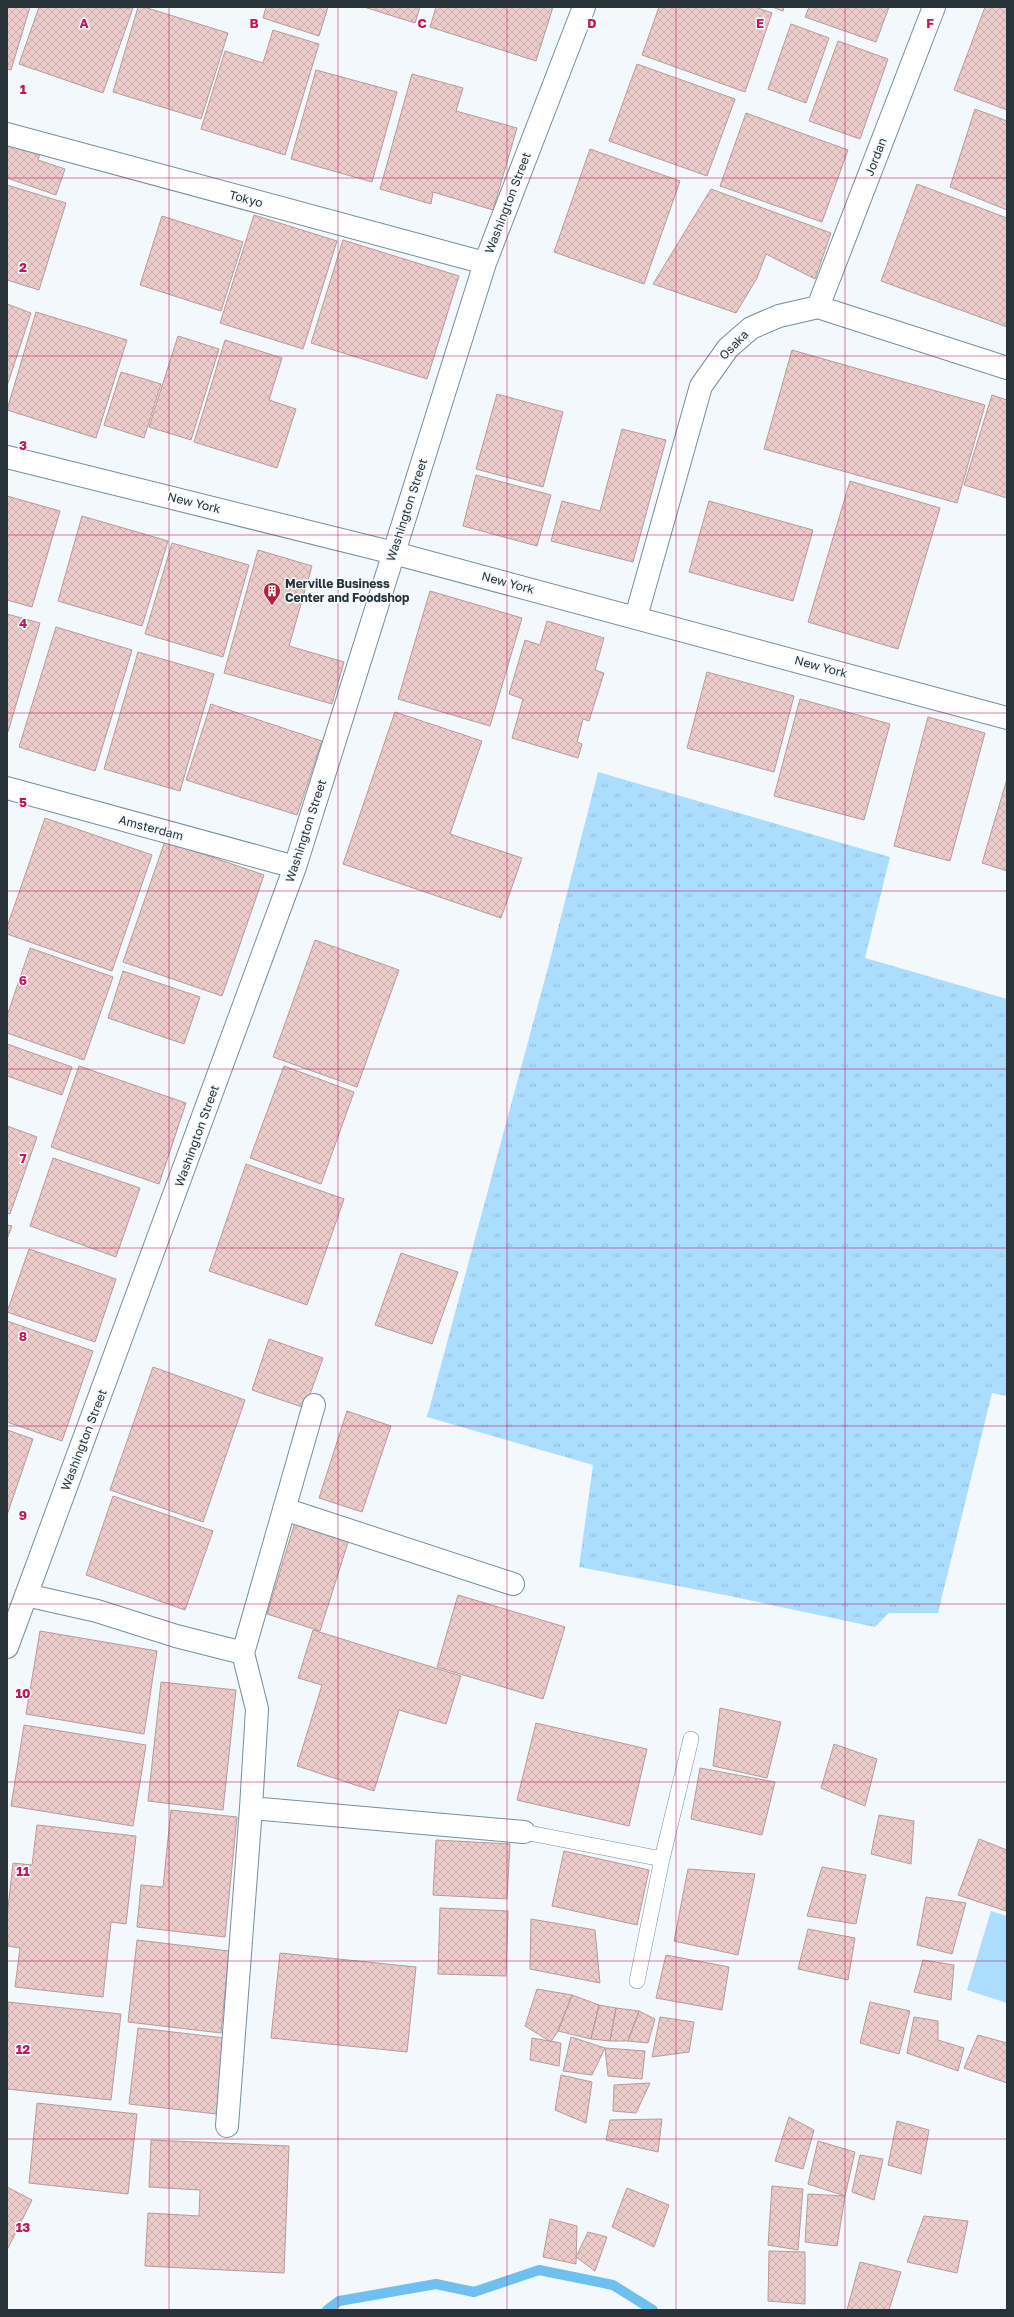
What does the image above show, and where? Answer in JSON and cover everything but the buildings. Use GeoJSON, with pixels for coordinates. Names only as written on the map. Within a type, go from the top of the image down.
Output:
{"type":"FeatureCollection","features":[{"type":"Feature","properties":{"kind":"street","name":"Washington Street"},"geometry":{"type":"LineString","coordinates":[[7,1647],[130,1318],[295,867],[485,263],[584,7]]}},
{"type":"Feature","properties":{"kind":"street","name":"Jordan"},"geometry":{"type":"LineString","coordinates":[[818,307],[934,7]]}},
{"type":"Feature","properties":{"kind":"street","name":"Tokyo"},"geometry":{"type":"LineString","coordinates":[[7,134],[485,263]]}},
{"type":"Feature","properties":{"kind":"street"},"geometry":{"type":"LineString","coordinates":[[818,307],[1007,368]]}},
{"type":"Feature","properties":{"kind":"street","name":"Osaka"},"geometry":{"type":"LineString","coordinates":[[636,617],[701,386],[728,348],[751,328],[779,316],[818,307]]}},
{"type":"Feature","properties":{"kind":"street","name":"New York"},"geometry":{"type":"LineString","coordinates":[[7,457],[394,553],[1007,718]]}},
{"type":"Feature","properties":{"kind":"street","name":"Amsterdam"},"geometry":{"type":"LineString","coordinates":[[7,788],[295,867]]}},
{"type":"Feature","properties":{"kind":"street"},"geometry":{"type":"LineString","coordinates":[[227,2126],[257,1709],[243,1653],[314,1405]]}},
{"type":"Feature","properties":{"kind":"street"},"geometry":{"type":"LineString","coordinates":[[284,1509],[513,1584]]}},
{"type":"Feature","properties":{"kind":"street"},"geometry":{"type":"LineString","coordinates":[[26,1595],[97,1611],[176,1636],[243,1653]]}},
{"type":"Feature","properties":{"kind":"street"},"geometry":{"type":"LineString","coordinates":[[251,1808],[524,1832]]}},
{"type":"Feature","properties":{"kind":"lane"},"geometry":{"type":"LineString","coordinates":[[637,1981],[662,1859],[691,1739]]}},
{"type":"Feature","properties":{"kind":"lane"},"geometry":{"type":"LineString","coordinates":[[524,1832],[662,1859]]}},
{"type":"Feature","properties":{"kind":"green space"},"geometry":{"type":"Polygon","coordinates":[[[598,772],[890,857],[865,958],[1007,999],[1007,1396],[992,1393],[938,1613],[889,1613],[875,1627],[725,1595],[579,1567],[593,1465],[427,1417],[550,960],[598,772]]]}},
{"type":"Feature","properties":{"kind":"green space"},"geometry":{"type":"Polygon","coordinates":[[[991,1911],[1007,1916],[1007,2003],[967,1990],[991,1911]]]}},
{"type":"Feature","properties":{"kind":"waterway"},"geometry":{"type":"LineString","coordinates":[[327,2310],[339,2301],[436,2284],[474,2292],[539,2270],[613,2285],[653,2310]]}},
{"type":"Feature","properties":{"kind":"place","name":"Merville Business Center and Foodshop"},"geometry":{"type":"Point","coordinates":[272,606]}}]}
